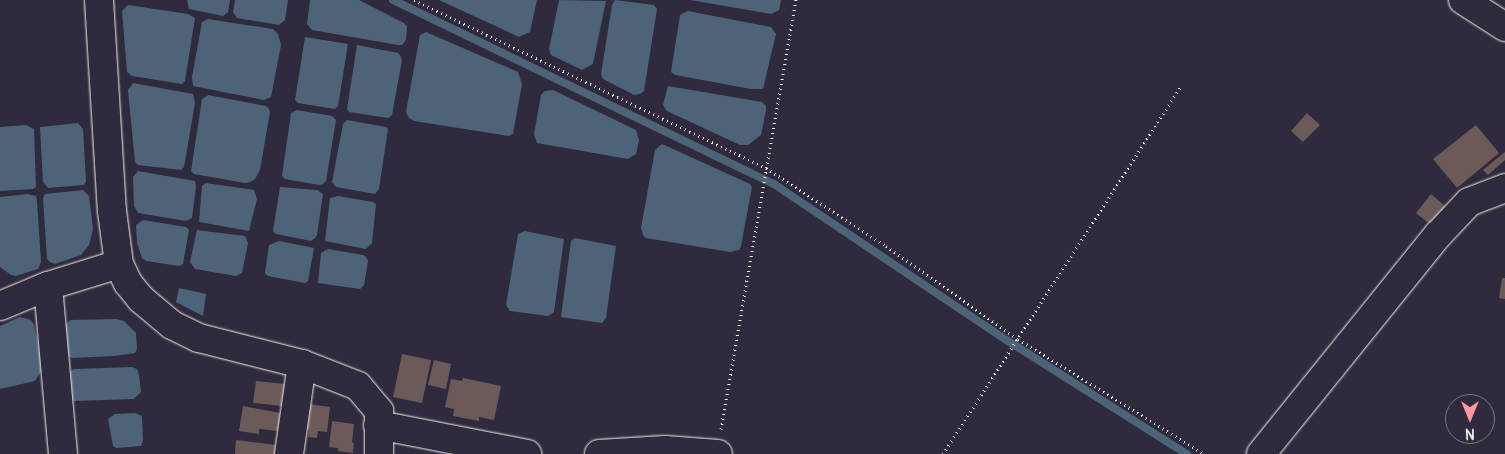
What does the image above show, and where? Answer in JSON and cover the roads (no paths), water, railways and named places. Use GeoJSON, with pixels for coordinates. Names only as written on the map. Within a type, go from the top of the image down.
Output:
{"type":"FeatureCollection","features":[{"type":"Feature","properties":{"kind":"street"},"geometry":{"type":"LineString","coordinates":[[99,0],[112,211],[119,264],[128,283],[141,300],[172,325],[199,338],[302,364],[358,386],[379,412],[379,454]]}},
{"type":"Feature","properties":{"kind":"street"},"geometry":{"type":"LineString","coordinates":[[1463,0],[1505,27]]}},
{"type":"Feature","properties":{"kind":"street"},"geometry":{"type":"LineString","coordinates":[[1261,454],[1438,235],[1469,202],[1505,188]]}},
{"type":"Feature","properties":{"kind":"street"},"geometry":{"type":"LineString","coordinates":[[0,306],[48,286],[119,264]]}},
{"type":"Feature","properties":{"kind":"street"},"geometry":{"type":"LineString","coordinates":[[48,286],[63,454]]}},
{"type":"Feature","properties":{"kind":"street"},"geometry":{"type":"LineString","coordinates":[[289,454],[302,364]]}},
{"type":"Feature","properties":{"kind":"street"},"geometry":{"type":"LineString","coordinates":[[378,426],[527,454]]}},
{"type":"Feature","properties":{"kind":"street"},"geometry":{"type":"LineString","coordinates":[[599,454],[665,450],[717,454]]}},
{"type":"Feature","properties":{"kind":"water"},"geometry":{"type":"Polygon","coordinates":[[[187,0],[230,0],[228,12],[223,16],[189,9],[187,0]]]}},
{"type":"Feature","properties":{"kind":"water"},"geometry":{"type":"Polygon","coordinates":[[[235,0],[288,0],[285,20],[279,25],[237,18],[233,12],[235,0]]]}},
{"type":"Feature","properties":{"kind":"water"},"geometry":{"type":"Polygon","coordinates":[[[310,0],[359,0],[404,23],[407,26],[406,40],[402,45],[398,45],[312,30],[307,24],[310,0]]]}},
{"type":"Feature","properties":{"kind":"water"},"geometry":{"type":"Polygon","coordinates":[[[439,0],[537,0],[530,32],[519,37],[439,0]]]}},
{"type":"Feature","properties":{"kind":"water"},"geometry":{"type":"Polygon","coordinates":[[[559,0],[606,1],[593,64],[582,70],[551,55],[549,49],[559,0]]]}},
{"type":"Feature","properties":{"kind":"water"},"geometry":{"type":"Polygon","coordinates":[[[615,0],[654,5],[657,9],[644,91],[640,94],[634,95],[603,79],[601,74],[612,5],[615,0]]]}},
{"type":"Feature","properties":{"kind":"water"},"geometry":{"type":"Polygon","coordinates":[[[690,0],[781,0],[779,10],[771,14],[690,0]]]}},
{"type":"Feature","properties":{"kind":"water"},"geometry":{"type":"Polygon","coordinates":[[[128,5],[188,14],[195,18],[185,81],[182,84],[132,76],[127,72],[122,11],[128,5]]]}},
{"type":"Feature","properties":{"kind":"water"},"geometry":{"type":"Polygon","coordinates":[[[688,11],[771,27],[776,34],[763,89],[751,89],[675,75],[671,72],[680,15],[688,11]]]}},
{"type":"Feature","properties":{"kind":"water"},"geometry":{"type":"Polygon","coordinates":[[[208,19],[273,29],[278,34],[281,45],[271,97],[264,100],[193,86],[192,77],[202,22],[208,19]]]}},
{"type":"Feature","properties":{"kind":"water"},"geometry":{"type":"Polygon","coordinates":[[[426,32],[518,72],[522,84],[513,134],[509,136],[414,121],[409,118],[406,112],[420,35],[426,32]]]}},
{"type":"Feature","properties":{"kind":"water"},"geometry":{"type":"Polygon","coordinates":[[[305,37],[348,44],[338,106],[335,109],[298,103],[295,100],[305,37]]]}},
{"type":"Feature","properties":{"kind":"water"},"geometry":{"type":"Polygon","coordinates":[[[357,45],[400,55],[402,60],[392,115],[388,118],[349,112],[347,109],[357,45]]]}},
{"type":"Feature","properties":{"kind":"water"},"geometry":{"type":"Polygon","coordinates":[[[133,83],[193,94],[195,103],[184,167],[181,170],[138,165],[135,162],[128,90],[133,83]]]}},
{"type":"Feature","properties":{"kind":"water"},"geometry":{"type":"Polygon","coordinates":[[[668,86],[762,102],[766,106],[766,110],[761,135],[748,145],[740,145],[667,111],[663,105],[668,86]]]}},
{"type":"Feature","properties":{"kind":"water"},"geometry":{"type":"Polygon","coordinates":[[[553,90],[636,130],[639,140],[636,154],[628,159],[537,143],[534,134],[541,95],[545,91],[553,90]]]}},
{"type":"Feature","properties":{"kind":"water"},"geometry":{"type":"Polygon","coordinates":[[[208,95],[266,106],[269,109],[260,170],[255,179],[250,182],[245,183],[194,174],[191,171],[202,99],[208,95]]]}},
{"type":"Feature","properties":{"kind":"water"},"geometry":{"type":"Polygon","coordinates":[[[297,110],[332,116],[336,120],[326,181],[323,184],[319,185],[285,179],[282,176],[291,113],[297,110]]]}},
{"type":"Feature","properties":{"kind":"water"},"geometry":{"type":"Polygon","coordinates":[[[347,120],[386,127],[388,129],[379,189],[375,194],[336,187],[332,182],[343,124],[347,120]]]}},
{"type":"Feature","properties":{"kind":"water"},"geometry":{"type":"Polygon","coordinates":[[[78,123],[83,129],[86,182],[84,185],[48,188],[43,182],[40,127],[78,123]]]}},
{"type":"Feature","properties":{"kind":"water"},"geometry":{"type":"Polygon","coordinates":[[[26,125],[34,129],[36,187],[33,189],[0,191],[0,127],[26,125]]]}},
{"type":"Feature","properties":{"kind":"water"},"geometry":{"type":"Polygon","coordinates":[[[662,144],[750,184],[752,187],[739,250],[730,252],[646,238],[643,235],[641,228],[655,150],[662,144]]]}},
{"type":"Feature","properties":{"kind":"water"},"geometry":{"type":"Polygon","coordinates":[[[138,171],[195,181],[192,218],[186,221],[138,213],[134,206],[133,177],[138,171]]]}},
{"type":"Feature","properties":{"kind":"water"},"geometry":{"type":"Polygon","coordinates":[[[206,183],[254,190],[257,199],[249,231],[199,222],[202,186],[206,183]]]}},
{"type":"Feature","properties":{"kind":"water"},"geometry":{"type":"Polygon","coordinates":[[[280,187],[317,190],[323,194],[317,235],[311,241],[276,234],[273,231],[280,187]]]}},
{"type":"Feature","properties":{"kind":"water"},"geometry":{"type":"Polygon","coordinates":[[[83,190],[89,196],[93,229],[89,245],[81,255],[55,264],[50,262],[47,259],[43,198],[45,194],[83,190]]]}},
{"type":"Feature","properties":{"kind":"water"},"geometry":{"type":"Polygon","coordinates":[[[28,194],[36,196],[37,201],[41,262],[38,269],[16,276],[11,275],[0,267],[0,197],[28,194]]]}},
{"type":"Feature","properties":{"kind":"water"},"geometry":{"type":"Polygon","coordinates":[[[338,196],[376,204],[372,243],[366,249],[325,241],[330,198],[338,196]]]}},
{"type":"Feature","properties":{"kind":"water"},"geometry":{"type":"Polygon","coordinates":[[[143,220],[186,227],[189,230],[183,264],[179,266],[146,261],[142,258],[137,243],[136,225],[143,220]]]}},
{"type":"Feature","properties":{"kind":"water"},"geometry":{"type":"Polygon","coordinates":[[[197,230],[245,236],[248,243],[242,273],[236,276],[195,269],[190,262],[197,230]]]}},
{"type":"Feature","properties":{"kind":"water"},"geometry":{"type":"Polygon","coordinates":[[[525,231],[564,239],[554,312],[548,316],[510,311],[506,305],[518,234],[525,231]]]}},
{"type":"Feature","properties":{"kind":"water"},"geometry":{"type":"Polygon","coordinates":[[[575,238],[616,246],[606,318],[602,323],[561,317],[571,241],[575,238]]]}},
{"type":"Feature","properties":{"kind":"water"},"geometry":{"type":"Polygon","coordinates":[[[279,241],[314,248],[308,281],[305,283],[268,276],[265,273],[269,245],[279,241]]]}},
{"type":"Feature","properties":{"kind":"water"},"geometry":{"type":"Polygon","coordinates":[[[328,249],[366,257],[368,261],[364,285],[360,289],[318,283],[321,253],[328,249]]]}},
{"type":"Feature","properties":{"kind":"water"},"geometry":{"type":"Polygon","coordinates":[[[179,288],[206,294],[203,316],[176,302],[179,288]]]}},
{"type":"Feature","properties":{"kind":"water"},"geometry":{"type":"Polygon","coordinates":[[[20,317],[31,320],[34,325],[43,368],[35,381],[0,389],[0,326],[20,317]]]}},
{"type":"Feature","properties":{"kind":"water"},"geometry":{"type":"Polygon","coordinates":[[[116,319],[124,321],[136,333],[137,349],[135,353],[72,358],[67,355],[64,327],[70,320],[116,319]]]}},
{"type":"Feature","properties":{"kind":"water"},"geometry":{"type":"Polygon","coordinates":[[[132,367],[137,369],[141,392],[134,399],[74,401],[70,399],[69,372],[74,369],[132,367]]]}},
{"type":"Feature","properties":{"kind":"water"},"geometry":{"type":"Polygon","coordinates":[[[135,413],[142,416],[143,441],[141,446],[116,448],[113,446],[108,419],[115,414],[135,413]]]}},
{"type":"Feature","properties":{"kind":"waterway"},"geometry":{"type":"LineString","coordinates":[[393,0],[774,184],[1008,341],[1187,454]]}}]}
